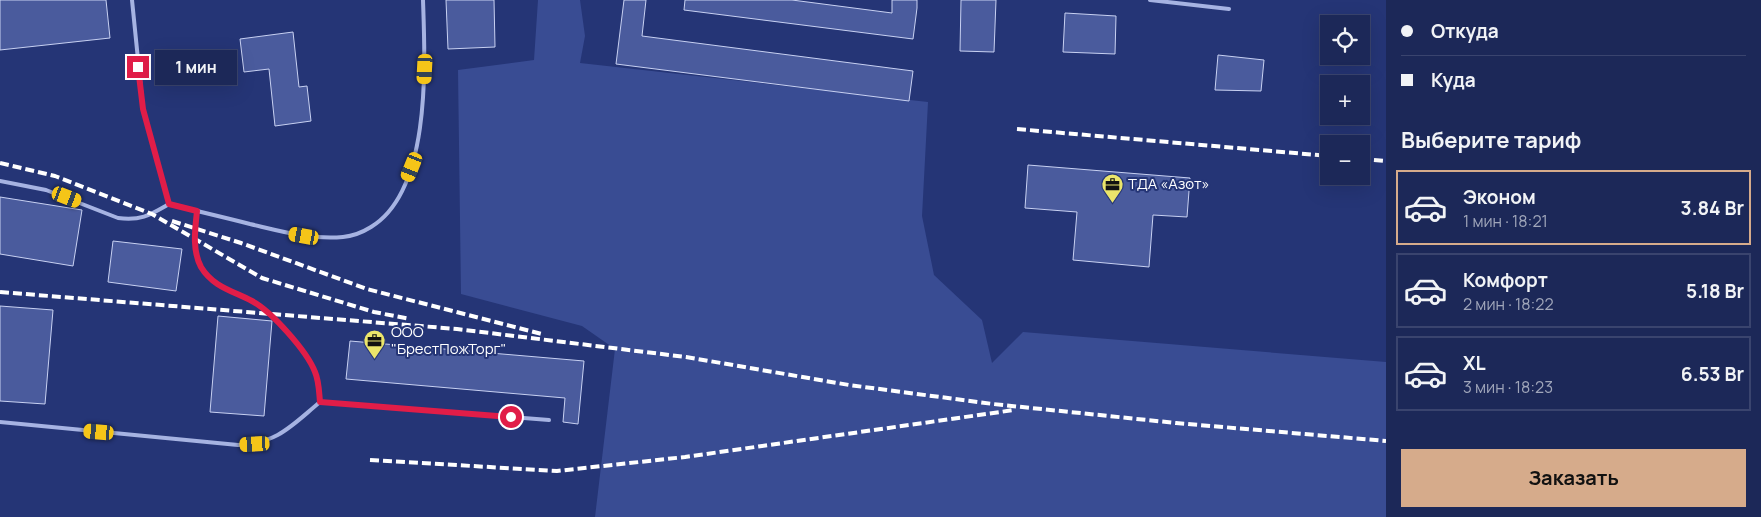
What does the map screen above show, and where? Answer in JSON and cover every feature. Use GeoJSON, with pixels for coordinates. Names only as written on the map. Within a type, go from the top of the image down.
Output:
{"type":"FeatureCollection","features":[{"type":"Feature","properties":{"kind":"lane"},"geometry":{"type":"LineString","coordinates":[[132,0],[143,109],[169,204]]}},
{"type":"Feature","properties":{"kind":"lane"},"geometry":{"type":"LineString","coordinates":[[0,181],[46,190],[118,218],[131,220],[142,218],[169,204],[284,232],[326,238],[345,237],[363,232],[378,223],[390,210],[402,190],[412,167],[419,134],[425,69],[423,0]]}},
{"type":"Feature","properties":{"kind":"lane"},"geometry":{"type":"LineString","coordinates":[[1150,0],[1229,9]]}},
{"type":"Feature","properties":{"kind":"lane"},"geometry":{"type":"LineString","coordinates":[[197,211],[196,254],[202,268],[211,280],[224,290],[261,306],[293,340],[308,358],[315,372],[320,402]]}},
{"type":"Feature","properties":{"kind":"lane"},"geometry":{"type":"LineString","coordinates":[[0,422],[238,445],[255,444],[271,439],[284,432],[320,402],[549,420]]}},
{"type":"Feature","properties":{"kind":"shaded area"},"geometry":{"type":"Polygon","coordinates":[[[538,0],[580,0],[585,36],[580,63],[928,102],[922,216],[934,275],[982,320],[992,363],[1023,332],[1386,362],[1386,517],[595,517],[615,349],[582,326],[461,294],[458,70],[534,60],[538,0]]]}},
{"type":"Feature","properties":{"kind":"building"},"geometry":{"type":"Polygon","coordinates":[[[0,0],[106,0],[110,38],[0,50],[0,0]]]}},
{"type":"Feature","properties":{"kind":"building"},"geometry":{"type":"Polygon","coordinates":[[[446,0],[494,0],[495,47],[448,49],[446,0]]]}},
{"type":"Feature","properties":{"kind":"building"},"geometry":{"type":"Polygon","coordinates":[[[624,0],[646,0],[642,36],[913,71],[909,101],[616,64],[624,0]]]}},
{"type":"Feature","properties":{"kind":"building"},"geometry":{"type":"Polygon","coordinates":[[[685,0],[792,0],[892,13],[892,0],[917,0],[917,8],[913,39],[684,10],[685,0]]]}},
{"type":"Feature","properties":{"kind":"building"},"geometry":{"type":"Polygon","coordinates":[[[961,0],[996,0],[994,52],[960,51],[961,0]]]}},
{"type":"Feature","properties":{"kind":"building"},"geometry":{"type":"Polygon","coordinates":[[[1065,13],[1116,16],[1115,54],[1063,52],[1065,13]]]}},
{"type":"Feature","properties":{"kind":"building"},"geometry":{"type":"Polygon","coordinates":[[[293,32],[299,87],[307,86],[311,121],[275,126],[269,69],[244,72],[240,39],[293,32]]]}},
{"type":"Feature","properties":{"kind":"building"},"geometry":{"type":"Polygon","coordinates":[[[1218,55],[1264,60],[1261,91],[1215,90],[1218,55]]]}},
{"type":"Feature","properties":{"kind":"building"},"geometry":{"type":"Polygon","coordinates":[[[1028,165],[1190,178],[1187,217],[1153,215],[1149,267],[1073,260],[1077,212],[1025,208],[1028,165]]]}},
{"type":"Feature","properties":{"kind":"building"},"geometry":{"type":"Polygon","coordinates":[[[0,197],[82,210],[73,266],[0,254],[0,197]]]}},
{"type":"Feature","properties":{"kind":"building"},"geometry":{"type":"Polygon","coordinates":[[[113,241],[182,249],[176,291],[108,282],[113,241]]]}},
{"type":"Feature","properties":{"kind":"building"},"geometry":{"type":"Polygon","coordinates":[[[0,306],[53,310],[45,404],[0,401],[0,306]]]}},
{"type":"Feature","properties":{"kind":"building"},"geometry":{"type":"Polygon","coordinates":[[[218,316],[272,321],[264,416],[210,412],[218,316]]]}},
{"type":"Feature","properties":{"kind":"building"},"geometry":{"type":"Polygon","coordinates":[[[350,341],[584,361],[578,424],[563,422],[565,398],[346,379],[350,341]]]}},
{"type":"Feature","properties":{"kind":"railway"},"geometry":{"type":"LineString","coordinates":[[1017,129],[1320,155]]}},
{"type":"Feature","properties":{"kind":"railway"},"geometry":{"type":"LineString","coordinates":[[1370,160],[1386,161]]}},
{"type":"Feature","properties":{"kind":"railway"},"geometry":{"type":"LineString","coordinates":[[0,163],[55,176],[152,214],[262,278],[374,312],[410,319]]}},
{"type":"Feature","properties":{"kind":"railway"},"geometry":{"type":"LineString","coordinates":[[172,221],[241,243],[367,289],[542,334]]}},
{"type":"Feature","properties":{"kind":"railway"},"geometry":{"type":"LineString","coordinates":[[0,292],[457,329],[686,357],[849,385],[993,404],[1176,423],[1386,441]]}},
{"type":"Feature","properties":{"kind":"railway"},"geometry":{"type":"LineString","coordinates":[[370,460],[557,471],[685,457],[1014,410]]}},
{"type":"Feature","properties":{"kind":"place","name":"ТДА «Азот»"},"geometry":{"type":"Point","coordinates":[1112,203]}},
{"type":"Feature","properties":{"kind":"place","name":"ООО \"БрестПожТорг\""},"geometry":{"type":"Point","coordinates":[375,360]}},
{"type":"Feature","properties":{"kind":"route"},"geometry":{"type":"LineString","coordinates":[[138,67],[139,84],[148,133],[169,204],[197,211],[196,254],[202,268],[211,280],[224,290],[250,300],[270,314],[308,358],[315,372],[320,402],[511,417]]}}]}
